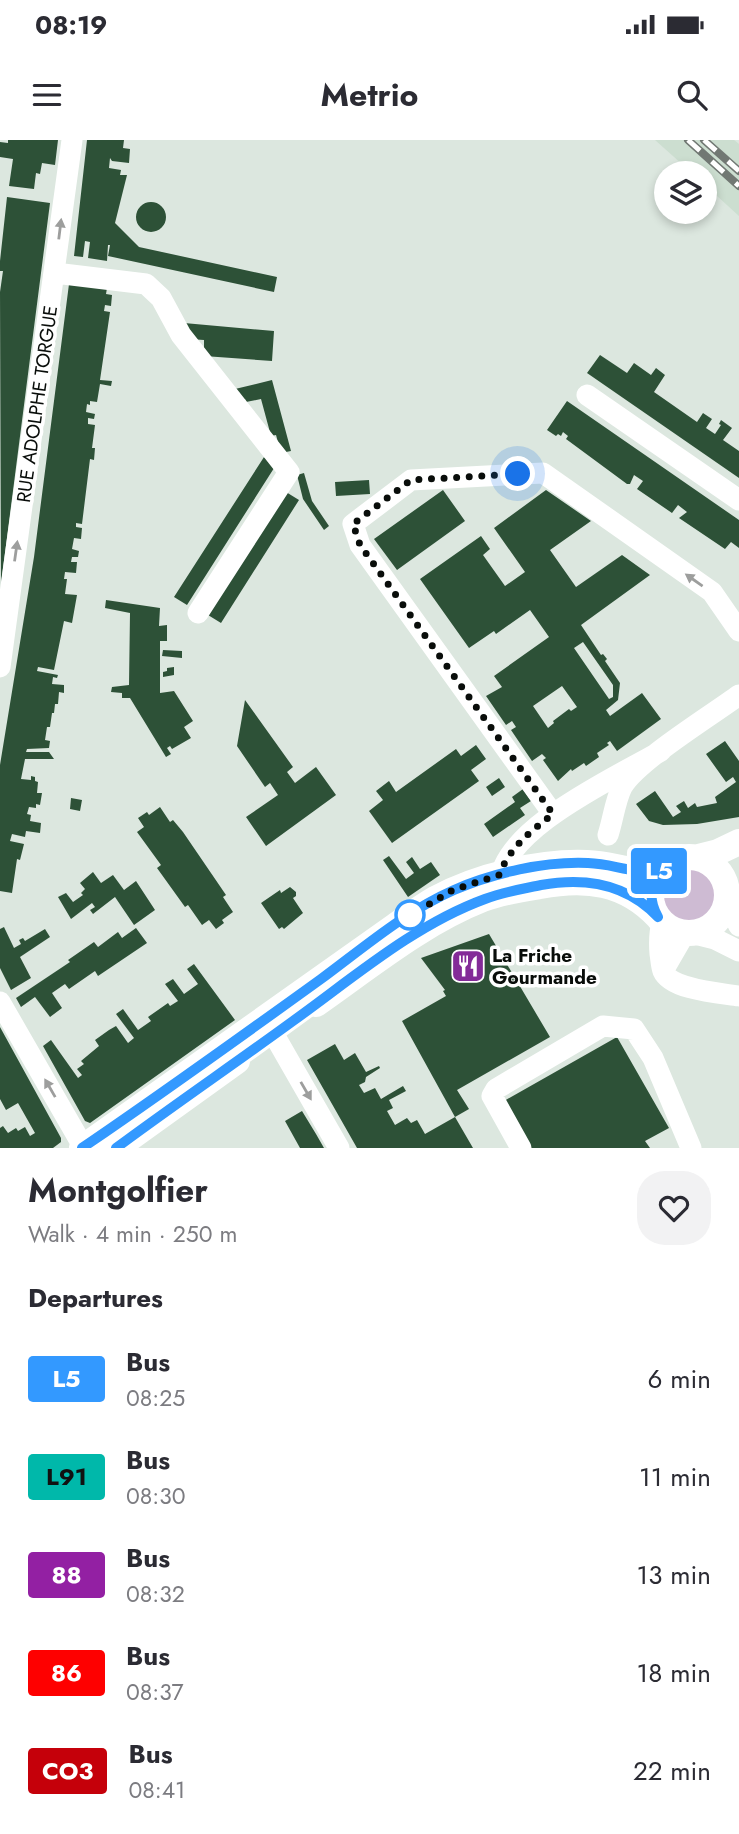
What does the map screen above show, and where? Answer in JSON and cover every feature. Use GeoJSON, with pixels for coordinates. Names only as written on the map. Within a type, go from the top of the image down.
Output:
{"type":"FeatureCollection","features":[{"type":"Feature","properties":{"kind":"main road"},"geometry":{"type":"LineString","coordinates":[[116,1148],[434,900],[463,886],[500,885],[560,864],[603,874],[653,870],[681,857],[710,855],[739,842]]}},
{"type":"Feature","properties":{"kind":"main road"},"geometry":{"type":"LineString","coordinates":[[698,857],[709,862],[721,873],[726,883],[728,899]]}},
{"type":"Feature","properties":{"kind":"main road"},"geometry":{"type":"LineString","coordinates":[[666,864],[655,877],[652,905],[674,926]]}},
{"type":"Feature","properties":{"kind":"main road"},"geometry":{"type":"LineString","coordinates":[[603,874],[674,926],[704,930],[715,924],[723,914],[739,868]]}},
{"type":"Feature","properties":{"kind":"main road"},"geometry":{"type":"LineString","coordinates":[[83,1148],[269,1027]]}},
{"type":"Feature","properties":{"kind":"street","name":"RUE ADOLPHE TORGUE"},"geometry":{"type":"LineString","coordinates":[[0,667],[3,628],[72,140]]}},
{"type":"Feature","properties":{"kind":"street"},"geometry":{"type":"LineString","coordinates":[[55,273],[146,285],[154,291],[161,298],[181,335],[289,472],[198,613]]}},
{"type":"Feature","properties":{"kind":"street"},"geometry":{"type":"LineString","coordinates":[[587,395],[739,500]]}},
{"type":"Feature","properties":{"kind":"street"},"geometry":{"type":"LineString","coordinates":[[553,814],[360,545],[353,524],[411,480],[543,473],[712,592],[739,631]]}},
{"type":"Feature","properties":{"kind":"street"},"geometry":{"type":"LineString","coordinates":[[500,885],[510,853],[525,836],[573,801],[661,751],[739,695]]}},
{"type":"Feature","properties":{"kind":"street"},"geometry":{"type":"LineString","coordinates":[[603,874],[608,835],[623,786],[661,751]]}},
{"type":"Feature","properties":{"kind":"street"},"geometry":{"type":"LineString","coordinates":[[573,801],[584,802],[600,812],[607,825],[608,835]]}},
{"type":"Feature","properties":{"kind":"street"},"geometry":{"type":"LineString","coordinates":[[728,899],[739,926]]}},
{"type":"Feature","properties":{"kind":"street"},"geometry":{"type":"LineString","coordinates":[[739,951],[715,939],[674,926],[658,936],[663,971],[671,980],[682,986],[739,996]]}},
{"type":"Feature","properties":{"kind":"street"},"geometry":{"type":"LineString","coordinates":[[0,1002],[83,1148]]}},
{"type":"Feature","properties":{"kind":"street"},"geometry":{"type":"LineString","coordinates":[[269,1027],[339,1148]]}},
{"type":"Feature","properties":{"kind":"street"},"geometry":{"type":"LineString","coordinates":[[521,1148],[492,1096],[496,1089],[603,1027],[634,1029],[653,1058],[691,1148]]}},
{"type":"Feature","properties":{"kind":"shaded area"},"geometry":{"type":"Polygon","coordinates":[[[655,140],[734,140],[739,144],[739,216],[717,196],[717,161],[679,161],[655,140]]]}},
{"type":"Feature","properties":{"kind":"shaded area"},"geometry":{"type":"Polygon","coordinates":[[[690,868],[709,876],[717,895],[709,914],[690,922],[671,914],[663,895],[671,876],[690,868]]]}},
{"type":"Feature","properties":{"kind":"building"},"geometry":{"type":"Polygon","coordinates":[[[8,140],[58,140],[55,165],[42,163],[40,174],[36,173],[34,189],[9,186],[13,159],[0,157],[0,142],[8,143],[8,140]]]}},
{"type":"Feature","properties":{"kind":"building"},"geometry":{"type":"Polygon","coordinates":[[[87,140],[124,140],[123,148],[130,149],[129,163],[112,161],[110,158],[109,168],[121,170],[120,175],[127,175],[115,223],[139,247],[277,277],[274,292],[108,256],[110,245],[107,261],[88,258],[90,242],[85,241],[83,257],[74,256],[87,140]]]}},
{"type":"Feature","properties":{"kind":"building"},"geometry":{"type":"Polygon","coordinates":[[[7,197],[50,203],[1,584],[0,292],[3,271],[0,271],[0,261],[7,197]]]}},
{"type":"Feature","properties":{"kind":"building"},"geometry":{"type":"Polygon","coordinates":[[[151,202],[162,206],[166,217],[162,228],[151,232],[140,228],[136,217],[140,206],[151,202]]]}},
{"type":"Feature","properties":{"kind":"building"},"geometry":{"type":"Polygon","coordinates":[[[69,284],[107,288],[106,294],[112,295],[111,306],[105,305],[104,311],[110,312],[100,380],[112,381],[111,386],[100,384],[97,402],[90,401],[90,405],[87,404],[86,412],[95,414],[94,419],[88,418],[88,424],[95,425],[92,448],[95,448],[94,460],[90,459],[82,524],[76,523],[76,527],[82,528],[81,539],[74,538],[72,549],[79,551],[78,557],[72,557],[71,562],[77,562],[76,573],[65,572],[64,579],[67,579],[65,594],[77,595],[72,623],[64,621],[54,670],[38,667],[37,671],[58,675],[57,678],[53,677],[52,684],[64,685],[64,693],[59,692],[58,704],[55,704],[50,727],[47,727],[45,740],[50,741],[49,748],[27,749],[26,752],[49,752],[54,759],[25,759],[21,779],[31,780],[31,776],[35,777],[38,782],[37,793],[42,793],[40,805],[36,804],[36,808],[29,807],[27,814],[31,815],[30,821],[41,823],[40,833],[26,831],[25,837],[12,834],[10,841],[24,844],[20,860],[17,859],[12,893],[0,891],[0,765],[34,557],[69,284]]]}},
{"type":"Feature","properties":{"kind":"building"},"geometry":{"type":"Polygon","coordinates":[[[184,323],[274,331],[272,361],[204,356],[204,340],[189,339],[184,323]]]}},
{"type":"Feature","properties":{"kind":"building"},"geometry":{"type":"Polygon","coordinates":[[[600,355],[627,373],[634,363],[651,375],[656,368],[665,375],[654,392],[697,422],[703,413],[712,419],[706,428],[715,434],[721,420],[732,428],[723,440],[739,451],[739,478],[587,373],[600,355]]]}},
{"type":"Feature","properties":{"kind":"building"},"geometry":{"type":"Polygon","coordinates":[[[272,380],[291,451],[281,453],[276,435],[271,436],[261,399],[246,402],[245,399],[239,400],[235,389],[272,380]]]}},
{"type":"Feature","properties":{"kind":"building"},"geometry":{"type":"Polygon","coordinates":[[[567,401],[739,520],[739,548],[731,542],[725,549],[679,518],[687,512],[678,505],[672,513],[637,489],[643,481],[634,475],[630,484],[627,484],[566,439],[568,436],[563,432],[561,436],[556,436],[547,430],[567,401]]]}},
{"type":"Feature","properties":{"kind":"building"},"geometry":{"type":"Polygon","coordinates":[[[264,457],[276,465],[187,605],[174,597],[264,457]]]}},
{"type":"Feature","properties":{"kind":"building"},"geometry":{"type":"Polygon","coordinates":[[[304,473],[312,501],[329,526],[324,530],[303,499],[297,475],[304,473]]]}},
{"type":"Feature","properties":{"kind":"building"},"geometry":{"type":"Polygon","coordinates":[[[369,480],[370,494],[336,496],[335,482],[369,480]]]}},
{"type":"Feature","properties":{"kind":"building"},"geometry":{"type":"Polygon","coordinates":[[[443,490],[465,521],[397,570],[374,539],[443,490]]]}},
{"type":"Feature","properties":{"kind":"building"},"geometry":{"type":"Polygon","coordinates":[[[546,490],[591,521],[550,550],[576,587],[622,555],[650,575],[581,625],[601,655],[607,659],[605,661],[620,683],[618,700],[606,710],[610,716],[642,693],[661,719],[617,751],[610,741],[607,743],[609,745],[597,753],[599,757],[586,766],[584,763],[572,771],[571,769],[558,781],[543,760],[546,758],[542,754],[532,761],[511,730],[516,727],[512,721],[506,725],[486,696],[502,687],[494,676],[549,637],[530,610],[496,634],[494,631],[469,648],[420,579],[481,536],[490,549],[483,555],[505,586],[525,572],[494,528],[546,490]],[[583,642],[574,648],[609,699],[613,697],[613,685],[583,642]],[[562,686],[533,706],[548,728],[569,709],[571,711],[577,707],[562,686]]]}},
{"type":"Feature","properties":{"kind":"building"},"geometry":{"type":"Polygon","coordinates":[[[286,492],[299,500],[221,623],[208,615],[286,492]]]}},
{"type":"Feature","properties":{"kind":"building"},"geometry":{"type":"Polygon","coordinates":[[[106,600],[160,608],[159,626],[167,625],[167,641],[160,641],[160,693],[174,691],[193,721],[184,727],[191,738],[172,749],[170,746],[167,748],[171,754],[166,757],[130,698],[122,698],[122,693],[111,692],[112,687],[129,685],[130,613],[105,608],[106,600]]]}},
{"type":"Feature","properties":{"kind":"building"},"geometry":{"type":"Polygon","coordinates":[[[163,650],[182,651],[182,658],[162,656],[163,650]]]}},
{"type":"Feature","properties":{"kind":"building"},"geometry":{"type":"Polygon","coordinates":[[[174,667],[174,675],[163,677],[167,668],[174,667]]]}},
{"type":"Feature","properties":{"kind":"building"},"geometry":{"type":"Polygon","coordinates":[[[245,700],[293,767],[287,772],[295,783],[316,767],[336,795],[266,846],[246,817],[278,795],[270,783],[265,787],[237,746],[245,700]]]}},
{"type":"Feature","properties":{"kind":"building"},"geometry":{"type":"Polygon","coordinates":[[[725,741],[739,761],[739,817],[697,824],[663,825],[649,821],[636,804],[655,791],[673,817],[681,812],[676,806],[684,801],[688,808],[695,803],[697,807],[717,803],[715,797],[736,782],[733,777],[726,782],[706,754],[725,741]]]}},
{"type":"Feature","properties":{"kind":"building"},"geometry":{"type":"Polygon","coordinates":[[[476,745],[486,759],[471,770],[479,781],[392,843],[369,811],[383,800],[376,791],[389,781],[396,792],[456,749],[461,756],[476,745]]]}},
{"type":"Feature","properties":{"kind":"building"},"geometry":{"type":"Polygon","coordinates":[[[499,778],[505,787],[492,796],[486,787],[499,778]]]}},
{"type":"Feature","properties":{"kind":"building"},"geometry":{"type":"Polygon","coordinates":[[[523,789],[531,801],[520,808],[525,815],[493,837],[484,824],[515,802],[512,797],[523,789]]]}},
{"type":"Feature","properties":{"kind":"building"},"geometry":{"type":"Polygon","coordinates":[[[71,798],[82,800],[80,811],[70,809],[71,798]]]}},
{"type":"Feature","properties":{"kind":"building"},"geometry":{"type":"Polygon","coordinates":[[[160,807],[170,822],[173,820],[183,832],[226,895],[223,897],[233,912],[222,920],[224,923],[216,929],[209,920],[202,925],[188,905],[185,907],[157,868],[161,865],[137,832],[144,827],[138,818],[147,812],[149,815],[160,807]]]}},
{"type":"Feature","properties":{"kind":"building"},"geometry":{"type":"Polygon","coordinates":[[[389,856],[406,879],[414,873],[406,862],[412,857],[420,869],[431,862],[440,875],[408,897],[383,860],[389,856]]]}},
{"type":"Feature","properties":{"kind":"building"},"geometry":{"type":"Polygon","coordinates":[[[93,872],[101,883],[113,875],[124,890],[136,881],[155,910],[134,925],[115,897],[93,914],[90,910],[95,907],[92,903],[71,919],[58,897],[66,893],[73,902],[83,895],[81,893],[85,889],[80,883],[93,872]]]}},
{"type":"Feature","properties":{"kind":"building"},"geometry":{"type":"Polygon","coordinates":[[[290,887],[296,892],[293,898],[303,913],[284,929],[279,929],[261,903],[280,890],[281,893],[290,887]]]}},
{"type":"Feature","properties":{"kind":"building"},"geometry":{"type":"Polygon","coordinates":[[[4,927],[14,948],[21,944],[19,940],[23,938],[25,941],[45,929],[50,937],[20,957],[31,978],[11,990],[0,968],[0,929],[4,927]]]}},
{"type":"Feature","properties":{"kind":"building"},"geometry":{"type":"Polygon","coordinates":[[[136,928],[147,943],[98,976],[95,971],[69,989],[65,984],[52,993],[62,1008],[50,1017],[35,997],[21,1007],[16,998],[70,962],[68,960],[94,942],[98,947],[118,932],[122,938],[136,928]]]}},
{"type":"Feature","properties":{"kind":"building"},"geometry":{"type":"Polygon","coordinates":[[[489,934],[550,1037],[457,1090],[469,1109],[455,1117],[402,1021],[446,996],[443,991],[445,990],[421,958],[489,934]]]}},
{"type":"Feature","properties":{"kind":"building"},"geometry":{"type":"Polygon","coordinates":[[[194,964],[235,1020],[90,1123],[85,1121],[43,1046],[51,1040],[78,1078],[82,1075],[77,1069],[84,1064],[81,1061],[99,1046],[95,1040],[109,1030],[116,1026],[128,1043],[134,1038],[116,1014],[123,1009],[138,1030],[151,1021],[148,1017],[168,1003],[170,1006],[178,1001],[165,984],[173,979],[184,994],[198,984],[187,969],[194,964]]]}},
{"type":"Feature","properties":{"kind":"building"},"geometry":{"type":"Polygon","coordinates":[[[0,1027],[61,1138],[61,1142],[53,1148],[0,1148],[0,1128],[3,1126],[8,1133],[25,1127],[30,1136],[35,1133],[18,1103],[6,1110],[0,1099],[0,1027]]]}},
{"type":"Feature","properties":{"kind":"building"},"geometry":{"type":"Polygon","coordinates":[[[617,1037],[669,1128],[645,1141],[650,1148],[531,1148],[504,1101],[617,1037]]]}},
{"type":"Feature","properties":{"kind":"building"},"geometry":{"type":"Polygon","coordinates":[[[335,1044],[344,1060],[355,1053],[366,1072],[379,1066],[380,1068],[359,1085],[364,1093],[375,1088],[381,1099],[403,1086],[406,1091],[389,1100],[393,1108],[387,1111],[395,1125],[407,1118],[411,1123],[417,1120],[425,1134],[455,1117],[473,1148],[357,1148],[307,1060],[335,1044]]]}},
{"type":"Feature","properties":{"kind":"building"},"geometry":{"type":"Polygon","coordinates":[[[302,1111],[324,1148],[300,1148],[285,1121],[302,1111]]]}},
{"type":"Feature","properties":{"kind":"railway"},"geometry":{"type":"LineString","coordinates":[[688,140],[739,186]]}},
{"type":"Feature","properties":{"kind":"railway"},"geometry":{"type":"LineString","coordinates":[[704,140],[739,171]]}},
{"type":"Feature","properties":{"kind":"bus line","name":"L5"},"geometry":{"type":"LineString","coordinates":[[82,1148],[395,926],[453,890],[499,875],[560,864],[604,864],[636,872],[653,870],[666,864],[655,877],[651,893],[652,905],[658,917],[629,894],[602,884],[579,881],[552,883],[500,894],[453,913],[379,960],[116,1148]]}},
{"type":"Feature","properties":{"kind":"place","name":"La Friche Gourmande"},"geometry":{"type":"Point","coordinates":[468,966]}},
{"type":"Feature","properties":{"kind":"route"},"geometry":{"type":"LineString","coordinates":[[410,915],[453,890],[499,875],[510,853],[525,836],[553,814],[360,545],[353,524],[411,480],[518,474]]}}]}
